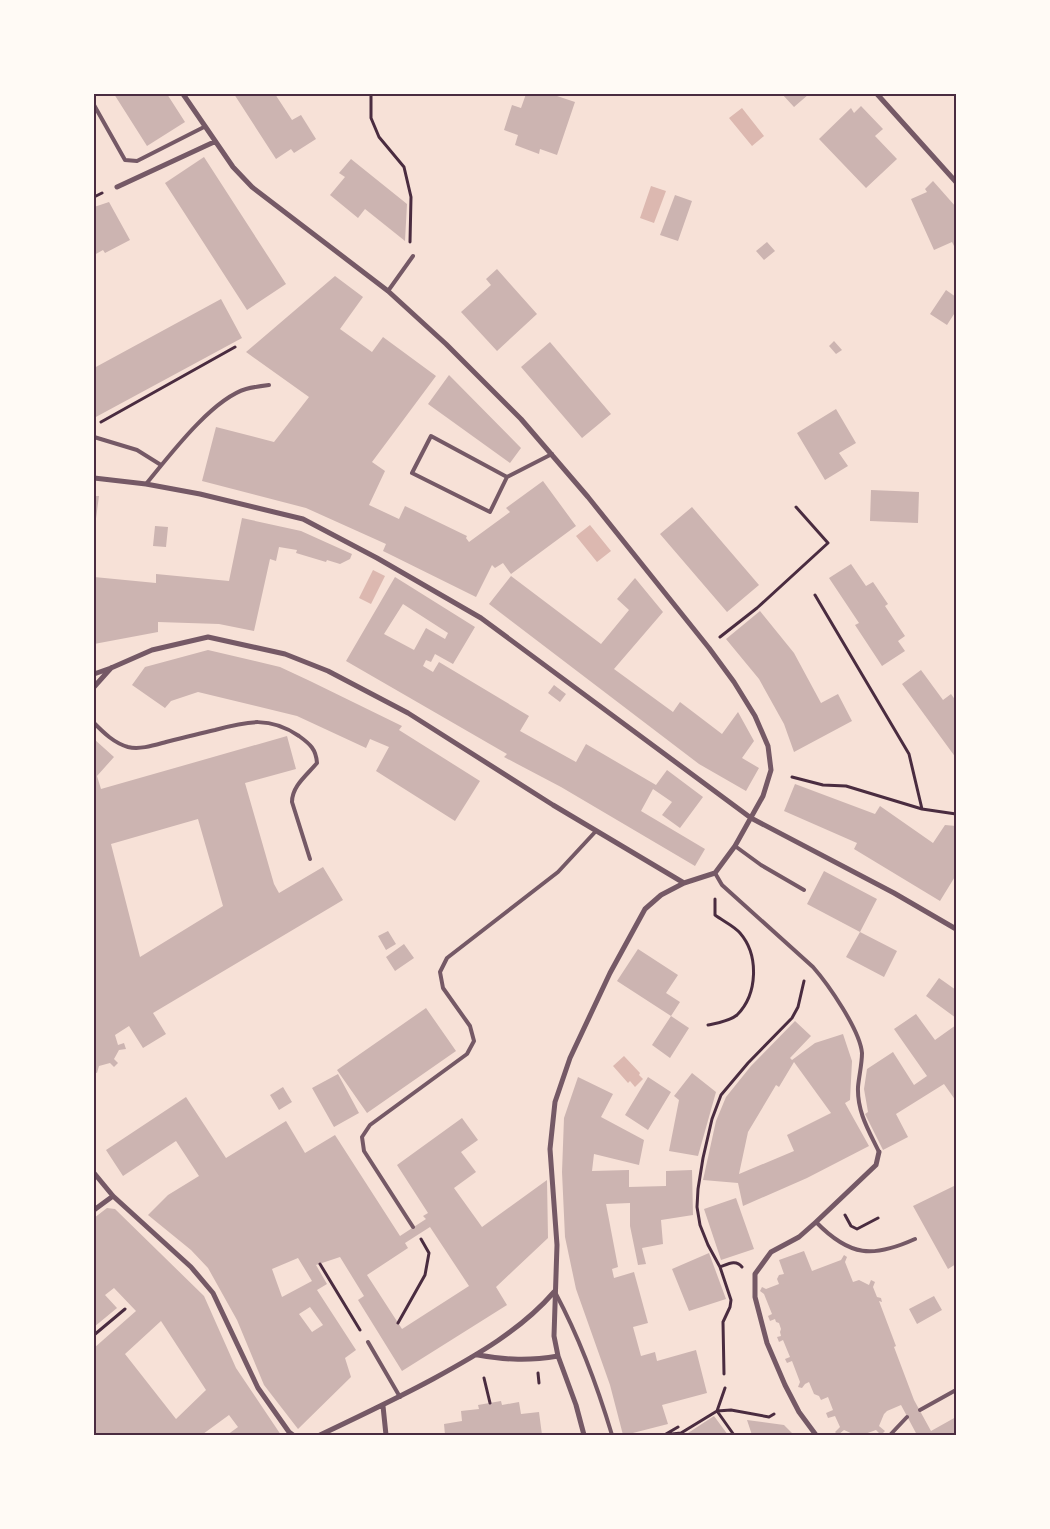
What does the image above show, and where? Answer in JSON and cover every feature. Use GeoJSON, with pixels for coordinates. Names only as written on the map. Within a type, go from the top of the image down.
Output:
{"type":"FeatureCollection","features":[{"type":"Feature","properties":{"kind":"street"},"geometry":{"type":"LineString","coordinates":[[183,94],[214,142],[233,167],[252,187],[388,291],[446,344],[521,419],[621,537],[709,648],[734,682],[754,716],[768,746],[771,770],[763,796],[752,818],[735,846],[715,873],[684,883],[661,895],[645,909],[610,973],[570,1058],[555,1102],[550,1149],[557,1245],[554,1336],[558,1356],[576,1405],[584,1435]]}},
{"type":"Feature","properties":{"kind":"street"},"geometry":{"type":"LineString","coordinates":[[877,94],[956,182]]}},
{"type":"Feature","properties":{"kind":"street"},"geometry":{"type":"LineString","coordinates":[[117,186],[214,142]]}},
{"type":"Feature","properties":{"kind":"street"},"geometry":{"type":"LineString","coordinates":[[94,478],[146,484],[200,494],[303,519],[377,558],[481,618],[752,818],[894,893],[956,930]]}},
{"type":"Feature","properties":{"kind":"street"},"geometry":{"type":"LineString","coordinates":[[94,674],[152,650],[208,637],[285,654],[328,671],[408,712],[596,831],[684,883]]}},
{"type":"Feature","properties":{"kind":"street"},"geometry":{"type":"LineString","coordinates":[[94,687],[112,668]]}},
{"type":"Feature","properties":{"kind":"street"},"geometry":{"type":"LineString","coordinates":[[816,1435],[799,1412],[767,1343],[755,1297],[755,1274],[771,1252],[799,1237],[876,1164],[879,1152]]}},
{"type":"Feature","properties":{"kind":"street"},"geometry":{"type":"LineString","coordinates":[[94,1173],[113,1196],[191,1267],[213,1293],[258,1388],[288,1432],[293,1435]]}},
{"type":"Feature","properties":{"kind":"street"},"geometry":{"type":"LineString","coordinates":[[94,1210],[113,1196]]}},
{"type":"Feature","properties":{"kind":"street"},"geometry":{"type":"LineString","coordinates":[[320,1435],[383,1406],[478,1355],[539,1310],[555,1292]]}},
{"type":"Feature","properties":{"kind":"street"},"geometry":{"type":"LineString","coordinates":[[478,1355],[507,1360],[536,1360],[558,1356]]}},
{"type":"Feature","properties":{"kind":"street"},"geometry":{"type":"LineString","coordinates":[[383,1406],[386,1435]]}},
{"type":"Feature","properties":{"kind":"lane"},"geometry":{"type":"LineString","coordinates":[[94,105],[125,160],[137,161],[204,127]]}},
{"type":"Feature","properties":{"kind":"lane"},"geometry":{"type":"LineString","coordinates":[[388,291],[413,256]]}},
{"type":"Feature","properties":{"kind":"lane"},"geometry":{"type":"LineString","coordinates":[[146,484],[197,425],[224,400],[245,389],[269,385]]}},
{"type":"Feature","properties":{"kind":"lane"},"geometry":{"type":"LineString","coordinates":[[507,477],[430,436],[412,473],[490,512],[507,477],[552,454]]}},
{"type":"Feature","properties":{"kind":"lane"},"geometry":{"type":"LineString","coordinates":[[94,437],[138,450],[161,465]]}},
{"type":"Feature","properties":{"kind":"lane"},"geometry":{"type":"LineString","coordinates":[[94,723],[112,739],[129,747],[151,746],[240,723],[259,721],[276,724],[290,730],[311,745],[316,754],[317,763],[292,795],[292,802],[310,859]]}},
{"type":"Feature","properties":{"kind":"lane"},"geometry":{"type":"LineString","coordinates":[[413,1227],[364,1151],[362,1137],[370,1125],[467,1054],[474,1041],[470,1026],[443,988],[440,972],[447,958],[558,872],[596,831]]}},
{"type":"Feature","properties":{"kind":"lane"},"geometry":{"type":"LineString","coordinates":[[735,846],[761,865],[804,890]]}},
{"type":"Feature","properties":{"kind":"lane"},"geometry":{"type":"LineString","coordinates":[[715,873],[722,885],[825,980],[855,1031],[862,1052],[858,1089],[860,1115],[879,1152]]}},
{"type":"Feature","properties":{"kind":"lane"},"geometry":{"type":"LineString","coordinates":[[816,1222],[826,1233],[847,1246],[867,1252],[886,1251],[915,1239]]}},
{"type":"Feature","properties":{"kind":"lane"},"geometry":{"type":"LineString","coordinates":[[555,1292],[575,1330],[596,1384],[612,1435]]}},
{"type":"Feature","properties":{"kind":"lane"},"geometry":{"type":"LineString","coordinates":[[368,1342],[400,1397]]}},
{"type":"Feature","properties":{"kind":"lane"},"geometry":{"type":"LineString","coordinates":[[920,1410],[956,1390]]}},
{"type":"Feature","properties":{"kind":"lane"},"geometry":{"type":"LineString","coordinates":[[890,1435],[907,1417]]}},
{"type":"Feature","properties":{"kind":"path"},"geometry":{"type":"LineString","coordinates":[[371,94],[371,118],[378,137],[404,167],[411,197],[410,250]]}},
{"type":"Feature","properties":{"kind":"path"},"geometry":{"type":"LineString","coordinates":[[94,426],[235,348]]}},
{"type":"Feature","properties":{"kind":"path"},"geometry":{"type":"LineString","coordinates":[[720,638],[757,608],[828,543],[796,507]]}},
{"type":"Feature","properties":{"kind":"path"},"geometry":{"type":"LineString","coordinates":[[815,595],[909,754],[922,809]]}},
{"type":"Feature","properties":{"kind":"path"},"geometry":{"type":"LineString","coordinates":[[792,777],[822,786],[846,786],[922,809],[956,814]]}},
{"type":"Feature","properties":{"kind":"path"},"geometry":{"type":"LineString","coordinates":[[708,1025],[721,1022],[736,1015],[748,998],[754,977],[752,954],[740,933],[715,915],[715,896]]}},
{"type":"Feature","properties":{"kind":"path"},"geometry":{"type":"LineString","coordinates":[[724,1374],[723,1322],[731,1300],[720,1267],[700,1225],[697,1208],[699,1181],[712,1119],[721,1094],[792,1018],[798,1007],[805,977],[813,967]]}},
{"type":"Feature","properties":{"kind":"path"},"geometry":{"type":"LineString","coordinates":[[844,1214],[851,1226],[857,1229],[878,1218]]}},
{"type":"Feature","properties":{"kind":"path"},"geometry":{"type":"LineString","coordinates":[[398,1323],[425,1275],[429,1253],[418,1235]]}},
{"type":"Feature","properties":{"kind":"path"},"geometry":{"type":"LineString","coordinates":[[720,1267],[733,1262],[739,1264],[744,1270]]}},
{"type":"Feature","properties":{"kind":"path"},"geometry":{"type":"LineString","coordinates":[[320,1264],[368,1342]]}},
{"type":"Feature","properties":{"kind":"path"},"geometry":{"type":"LineString","coordinates":[[94,1335],[125,1309]]}},
{"type":"Feature","properties":{"kind":"path"},"geometry":{"type":"LineString","coordinates":[[484,1378],[490,1403]]}},
{"type":"Feature","properties":{"kind":"path"},"geometry":{"type":"LineString","coordinates":[[717,1410],[725,1388]]}},
{"type":"Feature","properties":{"kind":"path"},"geometry":{"type":"LineString","coordinates":[[717,1410],[734,1435]]}},
{"type":"Feature","properties":{"kind":"path"},"geometry":{"type":"LineString","coordinates":[[663,1435],[681,1433],[717,1410],[732,1410],[769,1417],[774,1414]]}},
{"type":"Feature","properties":{"kind":"path"},"geometry":{"type":"LineString","coordinates":[[663,1435],[678,1427]]}},
{"type":"Feature","properties":{"kind":"shaded area"},"geometry":{"type":"Polygon","coordinates":[[[742,108],[764,136],[752,146],[729,118],[742,108]]]}},
{"type":"Feature","properties":{"kind":"shaded area"},"geometry":{"type":"Polygon","coordinates":[[[651,186],[666,191],[654,223],[640,218],[651,186]]]}},
{"type":"Feature","properties":{"kind":"shaded area"},"geometry":{"type":"Polygon","coordinates":[[[590,525],[611,551],[597,562],[576,536],[590,525]]]}},
{"type":"Feature","properties":{"kind":"shaded area"},"geometry":{"type":"Polygon","coordinates":[[[373,570],[385,576],[371,604],[359,598],[373,570]]]}},
{"type":"Feature","properties":{"kind":"shaded area"},"geometry":{"type":"Polygon","coordinates":[[[624,1056],[640,1073],[639,1075],[643,1079],[635,1087],[630,1081],[628,1083],[613,1066],[624,1056]]]}},
{"type":"Feature","properties":{"kind":"building"},"geometry":{"type":"Polygon","coordinates":[[[114,94],[167,94],[185,122],[147,146],[114,94]]]}},
{"type":"Feature","properties":{"kind":"building"},"geometry":{"type":"Polygon","coordinates":[[[234,94],[275,94],[292,120],[301,115],[316,139],[294,153],[291,149],[276,159],[234,94]]]}},
{"type":"Feature","properties":{"kind":"building"},"geometry":{"type":"Polygon","coordinates":[[[526,94],[551,94],[575,102],[557,155],[540,149],[539,154],[515,145],[518,135],[504,130],[512,105],[521,108],[526,94]]]}},
{"type":"Feature","properties":{"kind":"building"},"geometry":{"type":"Polygon","coordinates":[[[782,94],[809,94],[794,107],[782,94]]]}},
{"type":"Feature","properties":{"kind":"building"},"geometry":{"type":"Polygon","coordinates":[[[861,106],[883,129],[875,136],[897,159],[866,188],[819,139],[851,108],[854,113],[861,106]]]}},
{"type":"Feature","properties":{"kind":"building"},"geometry":{"type":"Polygon","coordinates":[[[204,157],[286,284],[247,310],[165,183],[204,157]]]}},
{"type":"Feature","properties":{"kind":"building"},"geometry":{"type":"Polygon","coordinates":[[[351,159],[407,204],[405,241],[365,209],[358,218],[330,195],[345,177],[339,173],[351,159]]]}},
{"type":"Feature","properties":{"kind":"building"},"geometry":{"type":"Polygon","coordinates":[[[933,181],[956,207],[956,250],[952,242],[934,250],[911,199],[927,192],[925,189],[933,181]]]}},
{"type":"Feature","properties":{"kind":"building"},"geometry":{"type":"Polygon","coordinates":[[[675,195],[692,201],[678,241],[660,235],[675,195]]]}},
{"type":"Feature","properties":{"kind":"building"},"geometry":{"type":"Polygon","coordinates":[[[109,202],[130,240],[105,253],[103,250],[94,255],[94,207],[109,202]]]}},
{"type":"Feature","properties":{"kind":"building"},"geometry":{"type":"Polygon","coordinates":[[[767,242],[775,251],[764,260],[756,251],[767,242]]]}},
{"type":"Feature","properties":{"kind":"building"},"geometry":{"type":"Polygon","coordinates":[[[497,269],[537,314],[497,351],[461,312],[491,285],[486,279],[497,269]]]}},
{"type":"Feature","properties":{"kind":"building"},"geometry":{"type":"Polygon","coordinates":[[[335,276],[363,297],[340,329],[372,352],[383,337],[436,376],[372,462],[385,471],[369,505],[399,519],[405,506],[467,536],[466,538],[469,542],[510,512],[506,508],[543,481],[576,526],[511,574],[503,563],[495,568],[492,565],[476,597],[383,551],[386,544],[306,508],[202,481],[216,427],[274,442],[309,397],[246,352],[335,276]]]}},
{"type":"Feature","properties":{"kind":"building"},"geometry":{"type":"Polygon","coordinates":[[[946,290],[956,297],[956,311],[947,325],[930,314],[946,290]]]}},
{"type":"Feature","properties":{"kind":"building"},"geometry":{"type":"Polygon","coordinates":[[[221,299],[242,338],[94,418],[94,368],[221,299]]]}},
{"type":"Feature","properties":{"kind":"building"},"geometry":{"type":"Polygon","coordinates":[[[834,341],[842,350],[836,354],[829,346],[834,341]]]}},
{"type":"Feature","properties":{"kind":"building"},"geometry":{"type":"Polygon","coordinates":[[[550,342],[611,414],[582,438],[521,367],[550,342]]]}},
{"type":"Feature","properties":{"kind":"building"},"geometry":{"type":"Polygon","coordinates":[[[449,375],[521,448],[510,463],[428,404],[449,375]]]}},
{"type":"Feature","properties":{"kind":"building"},"geometry":{"type":"Polygon","coordinates":[[[836,409],[856,443],[839,453],[848,466],[825,480],[797,433],[836,409]]]}},
{"type":"Feature","properties":{"kind":"building"},"geometry":{"type":"Polygon","coordinates":[[[871,490],[919,492],[918,523],[870,521],[871,490]]]}},
{"type":"Feature","properties":{"kind":"building"},"geometry":{"type":"Polygon","coordinates":[[[94,496],[99,496],[95,526],[94,526],[94,496]]]}},
{"type":"Feature","properties":{"kind":"building"},"geometry":{"type":"Polygon","coordinates":[[[692,507],[759,585],[727,612],[660,534],[692,507]]]}},
{"type":"Feature","properties":{"kind":"building"},"geometry":{"type":"Polygon","coordinates":[[[242,518],[301,531],[352,554],[350,559],[340,564],[296,553],[297,550],[279,547],[276,561],[270,559],[254,631],[219,624],[158,622],[158,632],[94,644],[94,577],[156,583],[156,574],[229,581],[242,518]]]}},
{"type":"Feature","properties":{"kind":"building"},"geometry":{"type":"Polygon","coordinates":[[[155,526],[168,527],[166,547],[153,546],[155,526]]]}},
{"type":"Feature","properties":{"kind":"building"},"geometry":{"type":"Polygon","coordinates":[[[851,564],[866,586],[873,582],[888,604],[885,606],[905,636],[898,641],[905,651],[882,666],[855,625],[859,623],[829,578],[851,564]]]}},
{"type":"Feature","properties":{"kind":"building"},"geometry":{"type":"Polygon","coordinates":[[[511,576],[601,644],[629,610],[617,599],[635,578],[663,612],[614,669],[673,712],[680,702],[722,734],[738,712],[754,741],[742,758],[759,768],[746,791],[699,764],[489,604],[511,576]]]}},
{"type":"Feature","properties":{"kind":"building"},"geometry":{"type":"Polygon","coordinates":[[[395,577],[475,627],[453,664],[435,654],[431,662],[426,660],[423,666],[433,672],[439,662],[529,716],[520,731],[576,762],[586,744],[656,785],[667,770],[703,797],[680,828],[662,815],[672,802],[653,789],[641,811],[705,849],[695,866],[561,787],[504,757],[507,754],[346,661],[395,577]],[[403,604],[384,634],[414,650],[426,628],[445,639],[448,633],[403,604]]]}},
{"type":"Feature","properties":{"kind":"building"},"geometry":{"type":"Polygon","coordinates":[[[760,611],[794,653],[821,703],[838,694],[852,721],[794,752],[784,724],[759,679],[726,639],[760,611]]]}},
{"type":"Feature","properties":{"kind":"building"},"geometry":{"type":"Polygon","coordinates":[[[208,650],[280,667],[310,681],[402,726],[399,730],[480,781],[455,821],[376,771],[389,747],[370,739],[366,748],[297,716],[198,692],[171,701],[165,708],[132,685],[145,667],[208,650]]]}},
{"type":"Feature","properties":{"kind":"building"},"geometry":{"type":"Polygon","coordinates":[[[921,670],[943,700],[951,694],[956,701],[956,758],[902,684],[921,670]]]}},
{"type":"Feature","properties":{"kind":"building"},"geometry":{"type":"Polygon","coordinates":[[[554,685],[566,694],[560,702],[548,693],[554,685]]]}},
{"type":"Feature","properties":{"kind":"building"},"geometry":{"type":"Polygon","coordinates":[[[287,736],[296,769],[245,783],[274,884],[279,893],[323,867],[343,900],[153,1013],[166,1034],[143,1048],[129,1026],[115,1035],[118,1045],[124,1043],[126,1049],[119,1050],[114,1059],[118,1063],[114,1067],[110,1063],[99,1066],[97,1073],[94,1072],[94,739],[114,757],[97,776],[101,789],[287,736]],[[198,819],[111,844],[140,957],[223,906],[198,819]]]}},
{"type":"Feature","properties":{"kind":"building"},"geometry":{"type":"Polygon","coordinates":[[[795,784],[875,814],[880,806],[933,843],[945,825],[956,826],[956,875],[940,901],[854,849],[857,843],[784,811],[795,784]]]}},
{"type":"Feature","properties":{"kind":"building"},"geometry":{"type":"Polygon","coordinates":[[[824,871],[877,899],[860,932],[807,904],[824,871]]]}},
{"type":"Feature","properties":{"kind":"building"},"geometry":{"type":"Polygon","coordinates":[[[388,931],[396,944],[386,950],[378,936],[388,931]]]}},
{"type":"Feature","properties":{"kind":"building"},"geometry":{"type":"Polygon","coordinates":[[[860,932],[897,951],[884,977],[846,957],[860,932]]]}},
{"type":"Feature","properties":{"kind":"building"},"geometry":{"type":"Polygon","coordinates":[[[404,944],[414,958],[395,971],[386,957],[404,944]]]}},
{"type":"Feature","properties":{"kind":"building"},"geometry":{"type":"Polygon","coordinates":[[[638,949],[678,975],[666,993],[680,1002],[671,1016],[617,981],[638,949]]]}},
{"type":"Feature","properties":{"kind":"building"},"geometry":{"type":"Polygon","coordinates":[[[939,978],[956,990],[956,1018],[926,996],[939,978]]]}},
{"type":"Feature","properties":{"kind":"building"},"geometry":{"type":"Polygon","coordinates":[[[426,1008],[456,1051],[367,1113],[337,1070],[426,1008]]]}},
{"type":"Feature","properties":{"kind":"building"},"geometry":{"type":"Polygon","coordinates":[[[916,1014],[935,1040],[956,1025],[956,1101],[944,1084],[896,1114],[908,1137],[883,1150],[865,1114],[868,1112],[864,1089],[867,1069],[893,1052],[914,1085],[927,1076],[894,1029],[916,1014]]]}},
{"type":"Feature","properties":{"kind":"building"},"geometry":{"type":"Polygon","coordinates":[[[671,1016],[689,1028],[670,1058],[652,1045],[671,1016]]]}},
{"type":"Feature","properties":{"kind":"building"},"geometry":{"type":"Polygon","coordinates":[[[795,1021],[811,1036],[790,1058],[792,1060],[815,1043],[843,1034],[852,1061],[850,1100],[845,1103],[869,1146],[807,1178],[743,1206],[738,1183],[703,1180],[716,1121],[726,1097],[751,1066],[795,1021]],[[794,1062],[779,1087],[776,1085],[748,1132],[739,1174],[794,1151],[787,1135],[831,1113],[794,1062]]]}},
{"type":"Feature","properties":{"kind":"building"},"geometry":{"type":"Polygon","coordinates":[[[692,1073],[716,1092],[698,1156],[669,1151],[679,1100],[674,1096],[692,1073]]]}},
{"type":"Feature","properties":{"kind":"building"},"geometry":{"type":"Polygon","coordinates":[[[338,1074],[359,1113],[334,1127],[312,1088],[338,1074]]]}},
{"type":"Feature","properties":{"kind":"building"},"geometry":{"type":"Polygon","coordinates":[[[578,1077],[613,1094],[601,1117],[644,1140],[639,1165],[594,1154],[592,1171],[629,1170],[629,1187],[666,1186],[666,1171],[692,1170],[693,1215],[661,1220],[663,1244],[642,1248],[646,1264],[638,1265],[630,1226],[630,1203],[606,1204],[618,1267],[612,1269],[614,1278],[634,1272],[648,1323],[633,1327],[641,1356],[655,1352],[657,1361],[696,1350],[707,1393],[662,1405],[668,1424],[625,1435],[623,1435],[610,1385],[576,1289],[565,1237],[562,1172],[564,1118],[578,1077]]]}},
{"type":"Feature","properties":{"kind":"building"},"geometry":{"type":"Polygon","coordinates":[[[648,1077],[671,1092],[648,1130],[625,1115],[648,1077]]]}},
{"type":"Feature","properties":{"kind":"building"},"geometry":{"type":"Polygon","coordinates":[[[283,1087],[292,1102],[279,1110],[270,1095],[283,1087]]]}},
{"type":"Feature","properties":{"kind":"building"},"geometry":{"type":"Polygon","coordinates":[[[186,1097],[226,1158],[286,1121],[305,1153],[335,1135],[400,1236],[426,1219],[423,1216],[428,1213],[397,1165],[462,1118],[478,1140],[461,1152],[476,1172],[454,1188],[482,1227],[547,1180],[548,1238],[496,1287],[507,1305],[402,1371],[358,1300],[364,1296],[340,1257],[316,1265],[327,1284],[317,1290],[356,1350],[345,1358],[351,1377],[298,1429],[264,1385],[237,1320],[208,1268],[191,1250],[148,1215],[168,1195],[199,1176],[176,1141],[123,1176],[106,1150],[186,1097]],[[430,1227],[405,1243],[408,1248],[367,1275],[402,1329],[469,1286],[430,1227]],[[298,1258],[272,1269],[282,1297],[312,1281],[298,1258]],[[310,1307],[299,1314],[312,1332],[323,1325],[310,1307]]]}},
{"type":"Feature","properties":{"kind":"building"},"geometry":{"type":"Polygon","coordinates":[[[956,1185],[956,1264],[948,1269],[913,1206],[956,1185]]]}},
{"type":"Feature","properties":{"kind":"building"},"geometry":{"type":"Polygon","coordinates":[[[736,1198],[754,1249],[721,1260],[704,1209],[736,1198]]]}},
{"type":"Feature","properties":{"kind":"building"},"geometry":{"type":"Polygon","coordinates":[[[107,1208],[115,1209],[204,1296],[236,1368],[281,1435],[227,1435],[238,1427],[229,1415],[204,1435],[94,1435],[94,1348],[136,1311],[114,1288],[105,1295],[117,1308],[94,1327],[94,1218],[107,1208]],[[161,1321],[125,1354],[176,1419],[206,1390],[161,1321]]]}},
{"type":"Feature","properties":{"kind":"building"},"geometry":{"type":"Polygon","coordinates":[[[804,1251],[812,1271],[841,1260],[844,1255],[847,1257],[845,1262],[853,1282],[859,1280],[869,1285],[871,1280],[875,1282],[873,1287],[877,1297],[881,1298],[882,1302],[879,1301],[914,1400],[931,1431],[956,1417],[956,1435],[917,1435],[901,1405],[884,1414],[879,1426],[885,1431],[881,1435],[876,1430],[862,1435],[855,1435],[844,1430],[838,1435],[835,1432],[840,1427],[835,1416],[828,1418],[826,1413],[833,1410],[828,1397],[821,1400],[819,1396],[814,1394],[809,1382],[802,1388],[798,1387],[800,1382],[792,1361],[787,1363],[785,1359],[790,1357],[783,1340],[779,1342],[777,1337],[781,1336],[779,1323],[775,1319],[770,1321],[768,1316],[772,1314],[764,1294],[760,1291],[762,1287],[766,1289],[779,1284],[777,1279],[779,1275],[784,1274],[779,1260],[804,1251]]]}},
{"type":"Feature","properties":{"kind":"building"},"geometry":{"type":"Polygon","coordinates":[[[709,1253],[726,1299],[689,1311],[672,1269],[709,1253]]]}},
{"type":"Feature","properties":{"kind":"building"},"geometry":{"type":"Polygon","coordinates":[[[934,1296],[942,1310],[917,1324],[909,1309],[934,1296]]]}},
{"type":"Feature","properties":{"kind":"building"},"geometry":{"type":"Polygon","coordinates":[[[501,1401],[502,1405],[519,1402],[521,1414],[539,1412],[542,1435],[445,1435],[444,1424],[462,1421],[461,1411],[479,1409],[478,1405],[501,1401]]]}},
{"type":"Feature","properties":{"kind":"building"},"geometry":{"type":"Polygon","coordinates":[[[714,1416],[728,1435],[685,1435],[714,1416]]]}},
{"type":"Feature","properties":{"kind":"building"},"geometry":{"type":"Polygon","coordinates":[[[747,1420],[784,1425],[794,1435],[752,1435],[747,1420]]]}}]}
